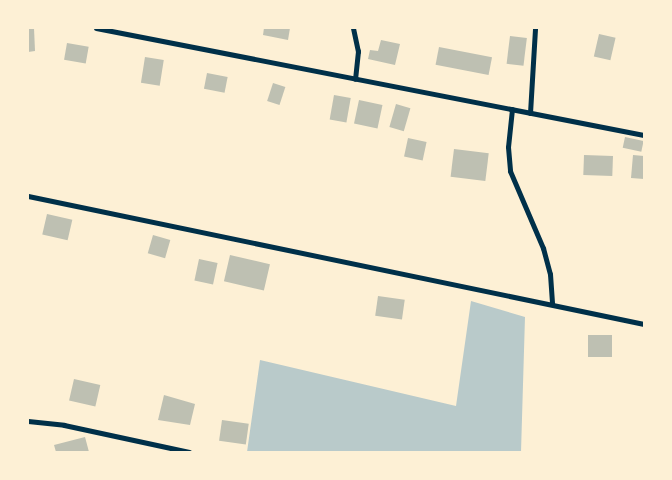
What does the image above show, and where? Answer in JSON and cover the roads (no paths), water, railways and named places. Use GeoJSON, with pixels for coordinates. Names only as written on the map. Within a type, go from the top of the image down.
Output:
{"type":"FeatureCollection","features":[{"type":"Feature","properties":{"kind":"street"},"geometry":{"type":"LineString","coordinates":[[96,28],[644,135]]}},
{"type":"Feature","properties":{"kind":"street"},"geometry":{"type":"LineString","coordinates":[[353,28],[358,51],[355,79]]}},
{"type":"Feature","properties":{"kind":"street"},"geometry":{"type":"LineString","coordinates":[[530,112],[535,28]]}},
{"type":"Feature","properties":{"kind":"street"},"geometry":{"type":"LineString","coordinates":[[512,109],[508,147],[510,171],[543,248],[550,274],[552,304]]}},
{"type":"Feature","properties":{"kind":"street"},"geometry":{"type":"LineString","coordinates":[[28,196],[644,324]]}},
{"type":"Feature","properties":{"kind":"street"},"geometry":{"type":"LineString","coordinates":[[28,421],[64,425],[189,452]]}}]}
